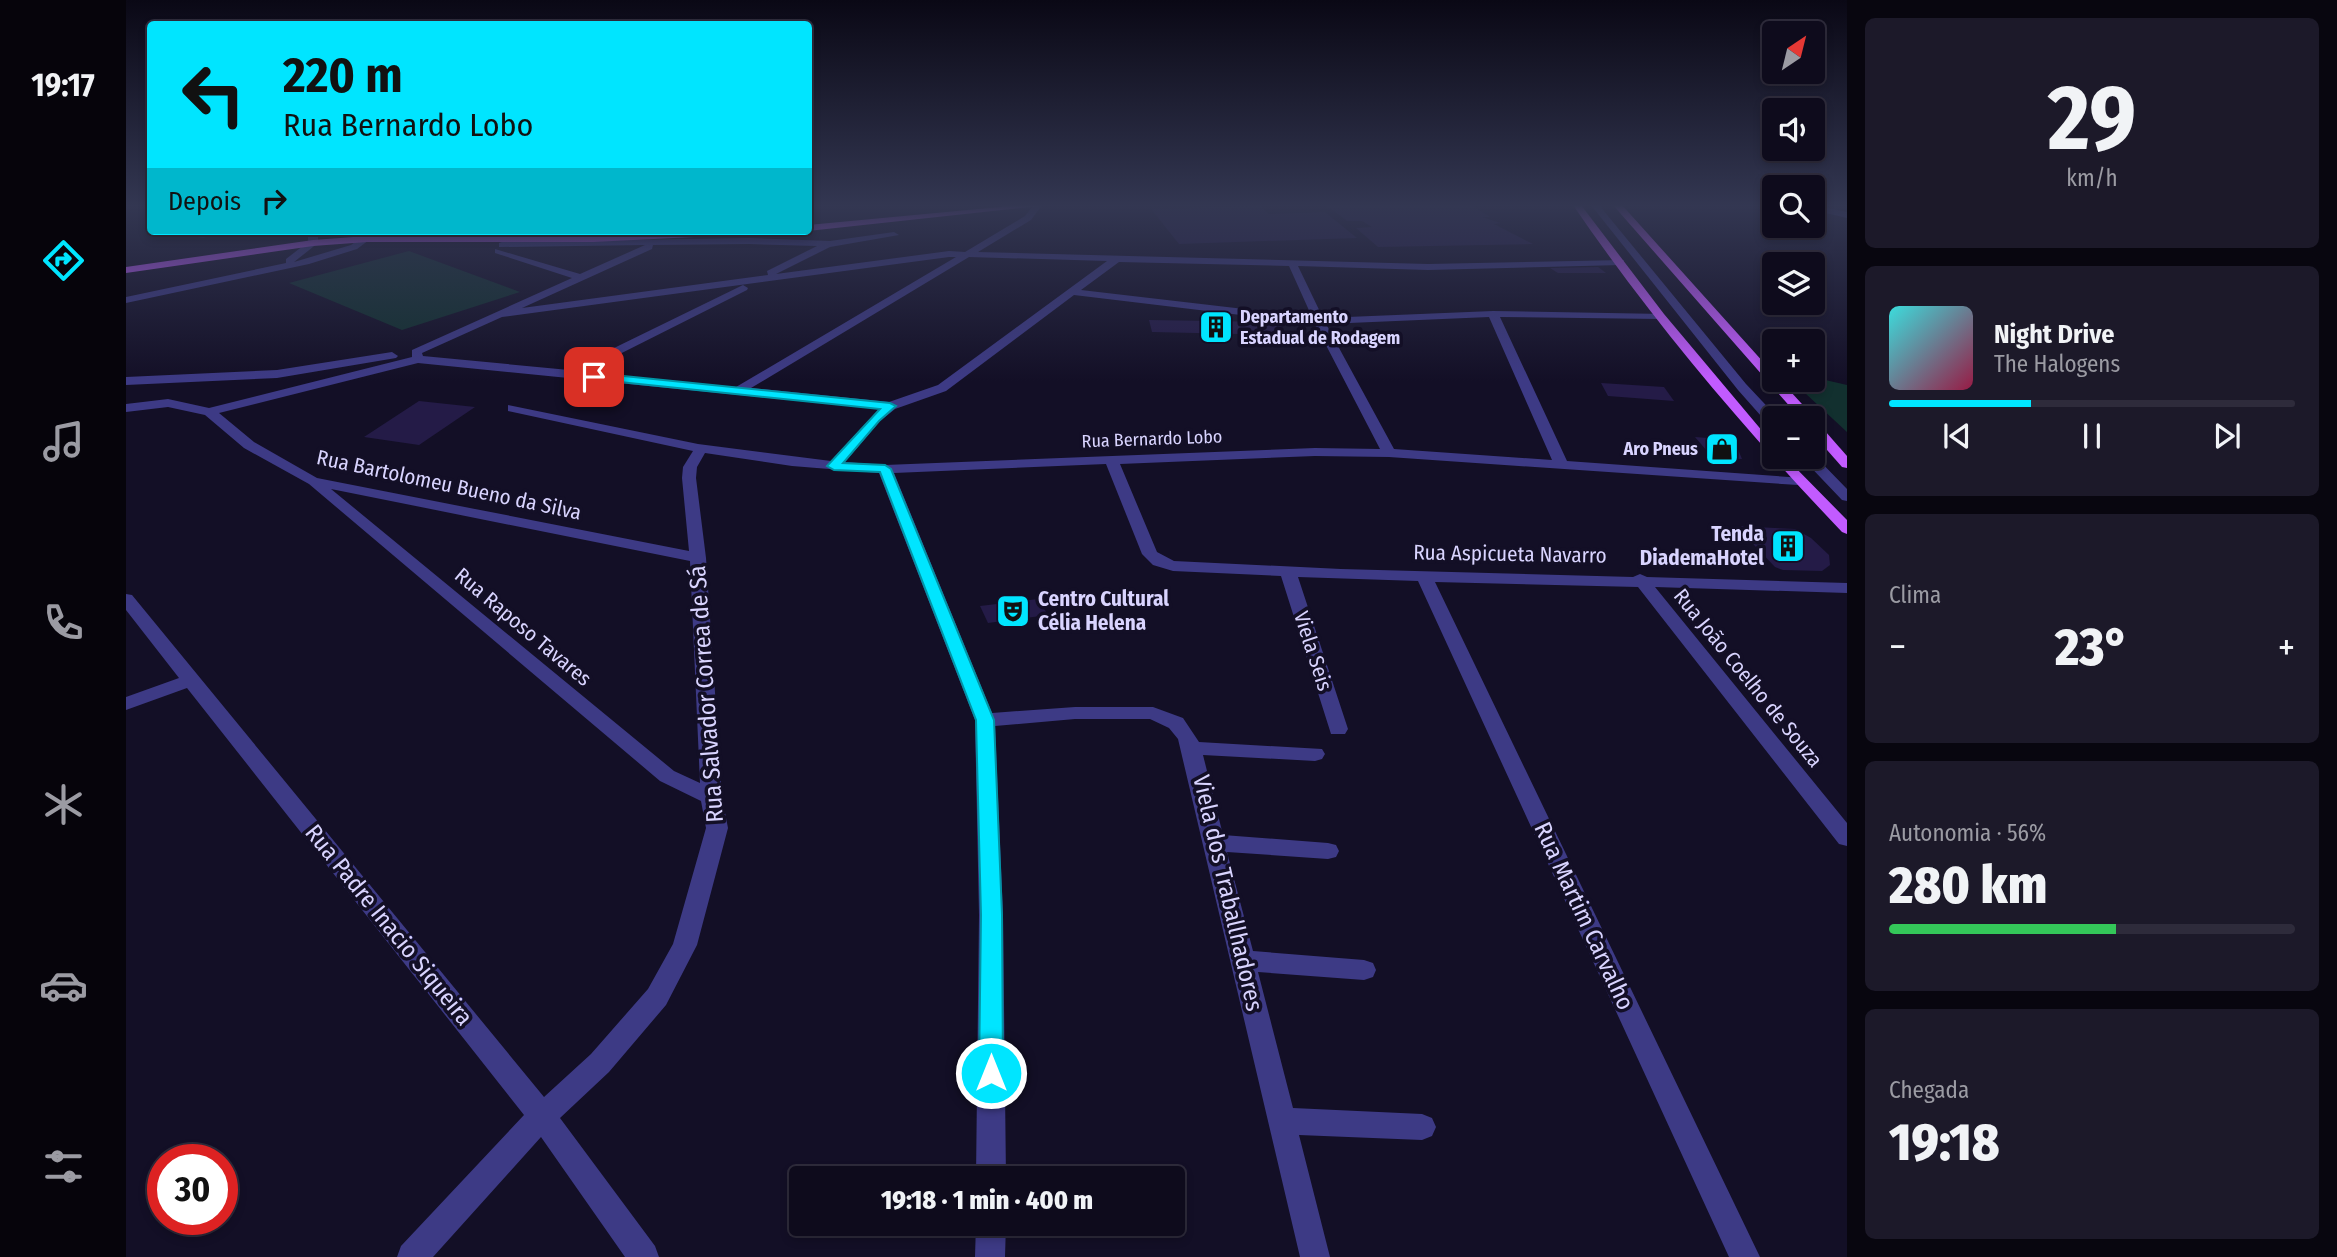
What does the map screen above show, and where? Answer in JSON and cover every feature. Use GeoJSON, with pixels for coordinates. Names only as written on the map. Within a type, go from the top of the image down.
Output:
{"type":"FeatureCollection","features":[{"type":"Feature","properties":{"kind":"main road"},"geometry":{"type":"LineString","coordinates":[[126,270],[165,264]]}},
{"type":"Feature","properties":{"kind":"main road"},"geometry":{"type":"LineString","coordinates":[[1622,264],[1660,316],[1762,438]]}},
{"type":"Feature","properties":{"kind":"main road"},"geometry":{"type":"LineString","coordinates":[[1669,264],[1796,406]]}},
{"type":"Feature","properties":{"kind":"main road"},"geometry":{"type":"LineString","coordinates":[[1825,439],[1847,464]]}},
{"type":"Feature","properties":{"kind":"main road"},"geometry":{"type":"LineString","coordinates":[[1788,469],[1847,529]]}},
{"type":"Feature","properties":{"kind":"street"},"geometry":{"type":"LineString","coordinates":[[262,269],[279,264]]}},
{"type":"Feature","properties":{"kind":"street"},"geometry":{"type":"LineString","coordinates":[[126,300],[296,264]]}},
{"type":"Feature","properties":{"kind":"street"},"geometry":{"type":"LineString","coordinates":[[543,264],[579,277]]}},
{"type":"Feature","properties":{"kind":"street"},"geometry":{"type":"LineString","coordinates":[[126,408],[168,403],[209,412],[417,355],[495,315],[610,264]]}},
{"type":"Feature","properties":{"kind":"street"},"geometry":{"type":"LineString","coordinates":[[571,374],[791,264]]}},
{"type":"Feature","properties":{"kind":"street"},"geometry":{"type":"LineString","coordinates":[[495,315],[875,264]]}},
{"type":"Feature","properties":{"kind":"street"},"geometry":{"type":"LineString","coordinates":[[738,391],[952,264]]}},
{"type":"Feature","properties":{"kind":"street"},"geometry":{"type":"LineString","coordinates":[[834,466],[875,418],[890,406],[943,388],[1110,264]]}},
{"type":"Feature","properties":{"kind":"street"},"geometry":{"type":"LineString","coordinates":[[1292,264],[1319,321],[1389,453]]}},
{"type":"Feature","properties":{"kind":"street"},"geometry":{"type":"LineString","coordinates":[[1319,264],[1458,267],[1567,264]]}},
{"type":"Feature","properties":{"kind":"street"},"geometry":{"type":"LineString","coordinates":[[1642,264],[1762,409]]}},
{"type":"Feature","properties":{"kind":"street"},"geometry":{"type":"LineString","coordinates":[[1072,292],[1319,321],[1493,314],[1660,316]]}},
{"type":"Feature","properties":{"kind":"street"},"geometry":{"type":"LineString","coordinates":[[1493,314],[1561,464]]}},
{"type":"Feature","properties":{"kind":"street"},"geometry":{"type":"LineString","coordinates":[[126,381],[277,374],[417,355],[571,374],[890,406]]}},
{"type":"Feature","properties":{"kind":"street","name":"Rua Bernardo Lobo"},"geometry":{"type":"LineString","coordinates":[[513,408],[702,447],[834,466],[885,469],[1315,452],[1389,453],[1798,481]]}},
{"type":"Feature","properties":{"kind":"street","name":"Rua Bartolomeu Bueno da Silva"},"geometry":{"type":"LineString","coordinates":[[209,412],[250,445],[313,481],[698,558]]}},
{"type":"Feature","properties":{"kind":"street","name":"Rua Salvador Correa de Sá"},"geometry":{"type":"LineString","coordinates":[[412,1257],[542,1116],[600,1063],[657,998],[684,945],[717,828],[712,797],[698,558],[689,478],[690,467],[702,447]]}},
{"type":"Feature","properties":{"kind":"street","name":"Rua Aspicueta Navarro"},"geometry":{"type":"LineString","coordinates":[[1111,460],[1150,554],[1159,562],[1173,566],[1287,573],[1640,579],[1847,588]]}},
{"type":"Feature","properties":{"kind":"street"},"geometry":{"type":"LineString","coordinates":[[885,469],[985,720],[992,915],[991,1166]]}},
{"type":"Feature","properties":{"kind":"street"},"geometry":{"type":"LineString","coordinates":[[1820,469],[1847,497]]}},
{"type":"Feature","properties":{"kind":"street","name":"Rua Raposo Tavares"},"geometry":{"type":"LineString","coordinates":[[313,481],[667,776],[712,797]]}},
{"type":"Feature","properties":{"kind":"street","name":"Viela Seis"},"geometry":{"type":"LineString","coordinates":[[1287,573],[1338,729]]}},
{"type":"Feature","properties":{"kind":"street","name":"Rua Martim Carvalho"},"geometry":{"type":"LineString","coordinates":[[1423,575],[1745,1257]]}},
{"type":"Feature","properties":{"kind":"street","name":"Rua João Coelho de Souza"},"geometry":{"type":"LineString","coordinates":[[1640,579],[1847,838]]}},
{"type":"Feature","properties":{"kind":"street","name":"Rua Padre Inacio Siqueira"},"geometry":{"type":"LineString","coordinates":[[126,599],[542,1116],[644,1257]]}},
{"type":"Feature","properties":{"kind":"street"},"geometry":{"type":"LineString","coordinates":[[126,704],[191,680]]}},
{"type":"Feature","properties":{"kind":"street","name":"Viela dos Traballhadores"},"geometry":{"type":"LineString","coordinates":[[985,720],[1075,713],[1153,713],[1183,729],[1193,748],[1315,1257]]}},
{"type":"Feature","properties":{"kind":"street"},"geometry":{"type":"LineString","coordinates":[[1193,748],[1315,754]]}},
{"type":"Feature","properties":{"kind":"street"},"geometry":{"type":"LineString","coordinates":[[1216,843],[1328,851]]}},
{"type":"Feature","properties":{"kind":"street"},"geometry":{"type":"LineString","coordinates":[[1244,961],[1364,970]]}},
{"type":"Feature","properties":{"kind":"street"},"geometry":{"type":"LineString","coordinates":[[1282,1121],[1422,1127]]}},
{"type":"Feature","properties":{"kind":"street"},"geometry":{"type":"LineString","coordinates":[[990,1236],[990,1257]]}},
{"type":"Feature","properties":{"kind":"green space"},"geometry":{"type":"Polygon","coordinates":[[[362,264],[443,264],[520,292],[402,330],[289,283],[362,264]]]}},
{"type":"Feature","properties":{"kind":"green space"},"geometry":{"type":"Polygon","coordinates":[[[1825,380],[1847,385],[1847,432],[1825,412],[1825,406],[1819,406],[1804,392],[1825,392],[1825,380]]]}},
{"type":"Feature","properties":{"kind":"building"},"geometry":{"type":"Polygon","coordinates":[[[1598,267],[1606,273],[1558,273],[1550,268],[1598,267]]]}},
{"type":"Feature","properties":{"kind":"building","name":"Departamento Estadual de Rodagem"},"geometry":{"type":"Polygon","coordinates":[[[1149,320],[1280,322],[1284,335],[1152,332],[1149,320]]]}},
{"type":"Feature","properties":{"kind":"building"},"geometry":{"type":"Polygon","coordinates":[[[1601,383],[1664,387],[1674,401],[1608,396],[1601,383]]]}},
{"type":"Feature","properties":{"kind":"building"},"geometry":{"type":"Polygon","coordinates":[[[419,401],[475,407],[419,445],[364,437],[419,401]]]}},
{"type":"Feature","properties":{"kind":"building","name":"Aro Pneus"},"geometry":{"type":"Polygon","coordinates":[[[1695,437],[1734,440],[1742,459],[1713,458],[1695,437]]]}},
{"type":"Feature","properties":{"kind":"building","name":"Tenda DiademaHotel"},"geometry":{"type":"Polygon","coordinates":[[[1736,526],[1795,529],[1811,538],[1829,555],[1830,565],[1822,571],[1783,570],[1775,567],[1736,526]]]}},
{"type":"Feature","properties":{"kind":"building","name":"Centro Cultural Célia Helena"},"geometry":{"type":"Polygon","coordinates":[[[1038,599],[1048,615],[988,623],[980,606],[1038,599]]]}},
{"type":"Feature","properties":{"kind":"place","name":"Departamento Estadual de Rodagem"},"geometry":{"type":"Point","coordinates":[1216,327]}},
{"type":"Feature","properties":{"kind":"place","name":"Aro Pneus"},"geometry":{"type":"Point","coordinates":[1722,449]}},
{"type":"Feature","properties":{"kind":"place","name":"Tenda DiademaHotel"},"geometry":{"type":"Point","coordinates":[1788,546]}},
{"type":"Feature","properties":{"kind":"place","name":"Centro Cultural Célia Helena"},"geometry":{"type":"Point","coordinates":[1013,611]}},
{"type":"Feature","properties":{"kind":"route"},"geometry":{"type":"LineString","coordinates":[[594,377],[890,406],[875,418],[834,466],[885,469],[985,720],[987,842],[992,915],[991,1073]]}}]}
